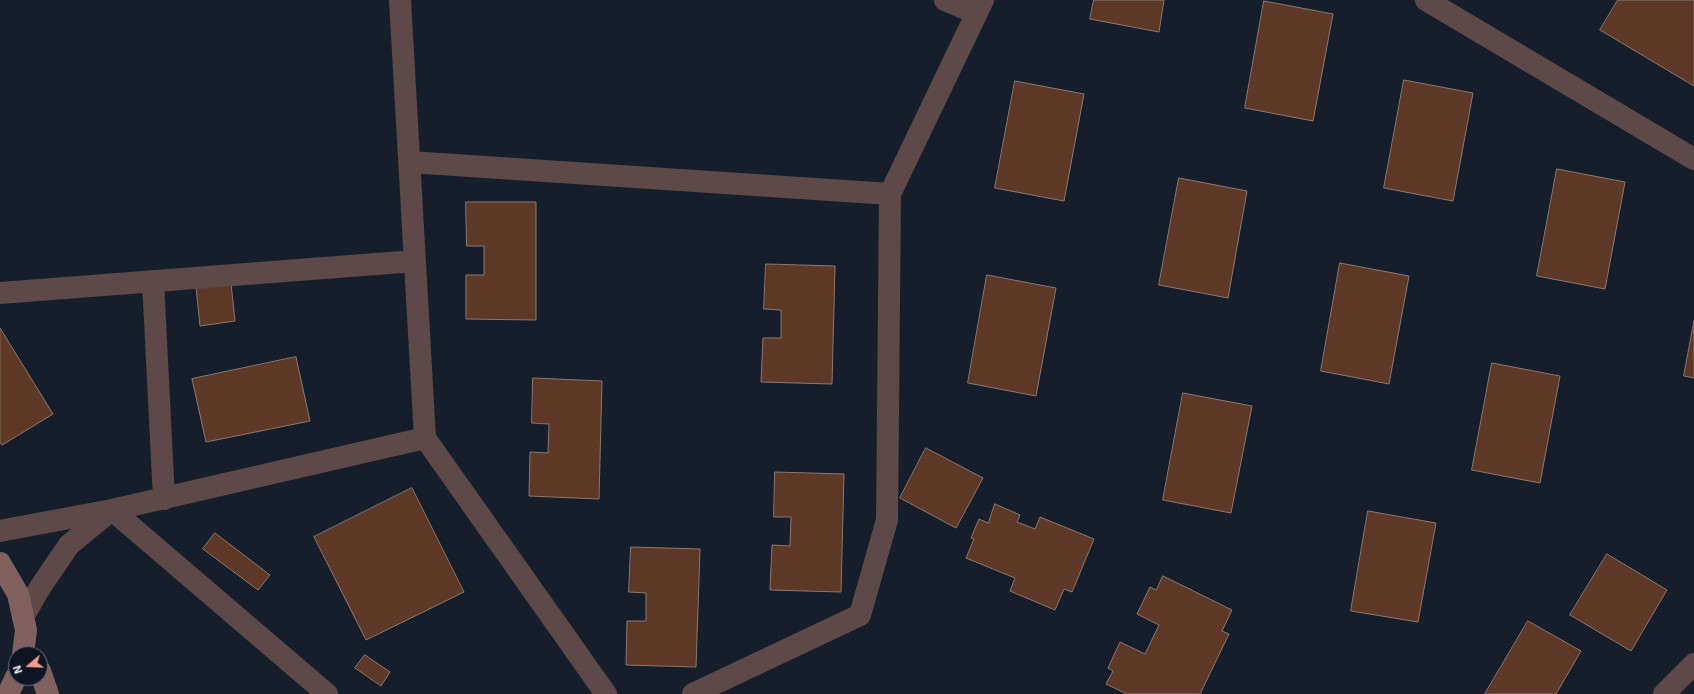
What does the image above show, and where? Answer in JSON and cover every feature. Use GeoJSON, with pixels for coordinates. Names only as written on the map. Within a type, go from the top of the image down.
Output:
{"type":"FeatureCollection","features":[{"type":"Feature","properties":{"kind":"main road"},"geometry":{"type":"LineString","coordinates":[[0,563],[18,594],[24,623],[31,646]]}},
{"type":"Feature","properties":{"kind":"main road"},"geometry":{"type":"LineString","coordinates":[[23,646],[24,623]]}},
{"type":"Feature","properties":{"kind":"street"},"geometry":{"type":"LineString","coordinates":[[400,0],[425,438],[606,694]]}},
{"type":"Feature","properties":{"kind":"street"},"geometry":{"type":"LineString","coordinates":[[692,694],[860,615],[887,520],[890,194],[980,6],[945,0]]}},
{"type":"Feature","properties":{"kind":"street"},"geometry":{"type":"LineString","coordinates":[[1426,0],[1694,159]]}},
{"type":"Feature","properties":{"kind":"street"},"geometry":{"type":"LineString","coordinates":[[410,162],[890,194]]}},
{"type":"Feature","properties":{"kind":"street"},"geometry":{"type":"LineString","coordinates":[[0,293],[415,260]]}},
{"type":"Feature","properties":{"kind":"street"},"geometry":{"type":"LineString","coordinates":[[153,281],[164,499]]}},
{"type":"Feature","properties":{"kind":"street"},"geometry":{"type":"LineString","coordinates":[[0,531],[164,499],[425,438]]}},
{"type":"Feature","properties":{"kind":"street"},"geometry":{"type":"LineString","coordinates":[[24,623],[40,586],[69,545],[112,510]]}},
{"type":"Feature","properties":{"kind":"street"},"geometry":{"type":"LineString","coordinates":[[112,510],[327,694]]}},
{"type":"Feature","properties":{"kind":"street"},"geometry":{"type":"LineString","coordinates":[[1664,694],[1694,664]]}},
{"type":"Feature","properties":{"kind":"building"},"geometry":{"type":"Polygon","coordinates":[[[1094,0],[1164,0],[1159,32],[1090,19],[1094,0]]]}},
{"type":"Feature","properties":{"kind":"building"},"geometry":{"type":"Polygon","coordinates":[[[1618,0],[1694,0],[1694,86],[1600,30],[1618,0]]]}},
{"type":"Feature","properties":{"kind":"building"},"geometry":{"type":"Polygon","coordinates":[[[1264,1],[1333,14],[1313,121],[1245,108],[1264,1]]]}},
{"type":"Feature","properties":{"kind":"building"},"geometry":{"type":"Polygon","coordinates":[[[1404,80],[1473,93],[1453,201],[1384,188],[1404,80]]]}},
{"type":"Feature","properties":{"kind":"building"},"geometry":{"type":"Polygon","coordinates":[[[1015,81],[1084,94],[1064,201],[995,188],[1015,81]]]}},
{"type":"Feature","properties":{"kind":"building"},"geometry":{"type":"Polygon","coordinates":[[[1557,169],[1625,182],[1605,289],[1537,276],[1557,169]]]}},
{"type":"Feature","properties":{"kind":"building"},"geometry":{"type":"Polygon","coordinates":[[[1179,178],[1247,191],[1228,298],[1159,285],[1179,178]]]}},
{"type":"Feature","properties":{"kind":"building"},"geometry":{"type":"Polygon","coordinates":[[[466,202],[536,202],[536,320],[466,319],[466,275],[484,275],[484,246],[467,246],[466,202]]]}},
{"type":"Feature","properties":{"kind":"building"},"geometry":{"type":"Polygon","coordinates":[[[1340,263],[1409,276],[1389,384],[1321,371],[1340,263]]]}},
{"type":"Feature","properties":{"kind":"building"},"geometry":{"type":"Polygon","coordinates":[[[766,264],[835,266],[832,384],[761,382],[763,338],[781,338],[781,310],[764,309],[766,264]]]}},
{"type":"Feature","properties":{"kind":"building"},"geometry":{"type":"Polygon","coordinates":[[[987,275],[1056,288],[1036,396],[968,383],[987,275]]]}},
{"type":"Feature","properties":{"kind":"building"},"geometry":{"type":"Polygon","coordinates":[[[231,283],[235,321],[200,326],[196,287],[231,283]]]}},
{"type":"Feature","properties":{"kind":"building"},"geometry":{"type":"Polygon","coordinates":[[[1694,321],[1694,378],[1684,376],[1694,321]]]}},
{"type":"Feature","properties":{"kind":"building"},"geometry":{"type":"Polygon","coordinates":[[[0,328],[53,414],[2,445],[0,442],[0,328]]]}},
{"type":"Feature","properties":{"kind":"building"},"geometry":{"type":"Polygon","coordinates":[[[296,357],[310,421],[206,442],[192,379],[296,357]]]}},
{"type":"Feature","properties":{"kind":"building"},"geometry":{"type":"Polygon","coordinates":[[[1492,363],[1560,376],[1540,483],[1472,470],[1492,363]]]}},
{"type":"Feature","properties":{"kind":"building"},"geometry":{"type":"Polygon","coordinates":[[[533,378],[602,381],[599,499],[529,496],[530,452],[548,453],[549,424],[532,423],[533,378]]]}},
{"type":"Feature","properties":{"kind":"building"},"geometry":{"type":"Polygon","coordinates":[[[1183,393],[1252,406],[1231,513],[1163,500],[1183,393]]]}},
{"type":"Feature","properties":{"kind":"building"},"geometry":{"type":"Polygon","coordinates":[[[926,448],[983,478],[956,528],[900,498],[926,448]]]}},
{"type":"Feature","properties":{"kind":"building"},"geometry":{"type":"Polygon","coordinates":[[[775,472],[844,474],[841,592],[770,590],[772,545],[790,546],[791,517],[774,517],[775,472]]]}},
{"type":"Feature","properties":{"kind":"building"},"geometry":{"type":"Polygon","coordinates":[[[412,488],[464,592],[366,640],[314,537],[412,488]]]}},
{"type":"Feature","properties":{"kind":"building"},"geometry":{"type":"Polygon","coordinates":[[[995,504],[1020,515],[1017,522],[1035,529],[1040,517],[1094,539],[1072,592],[1064,589],[1055,610],[1010,591],[1015,578],[966,558],[974,539],[971,538],[979,519],[988,523],[995,504]]]}},
{"type":"Feature","properties":{"kind":"building"},"geometry":{"type":"Polygon","coordinates":[[[1368,511],[1436,523],[1418,622],[1351,611],[1368,511]]]}},
{"type":"Feature","properties":{"kind":"building"},"geometry":{"type":"Polygon","coordinates":[[[215,533],[270,575],[258,590],[203,549],[215,533]]]}},
{"type":"Feature","properties":{"kind":"building"},"geometry":{"type":"Polygon","coordinates":[[[631,547],[700,549],[696,667],[626,665],[627,621],[646,621],[646,593],[629,592],[631,547]]]}},
{"type":"Feature","properties":{"kind":"building"},"geometry":{"type":"Polygon","coordinates":[[[1607,554],[1667,590],[1631,651],[1570,615],[1607,554]]]}},
{"type":"Feature","properties":{"kind":"building"},"geometry":{"type":"Polygon","coordinates":[[[1163,576],[1232,610],[1222,631],[1229,634],[1200,694],[1127,694],[1106,684],[1113,671],[1108,668],[1120,642],[1145,654],[1159,625],[1137,614],[1150,587],[1156,590],[1163,576]]]}},
{"type":"Feature","properties":{"kind":"building"},"geometry":{"type":"Polygon","coordinates":[[[1528,621],[1581,651],[1556,694],[1485,694],[1528,621]]]}},
{"type":"Feature","properties":{"kind":"building"},"geometry":{"type":"Polygon","coordinates":[[[365,655],[390,672],[381,686],[355,668],[365,655]]]}}]}
